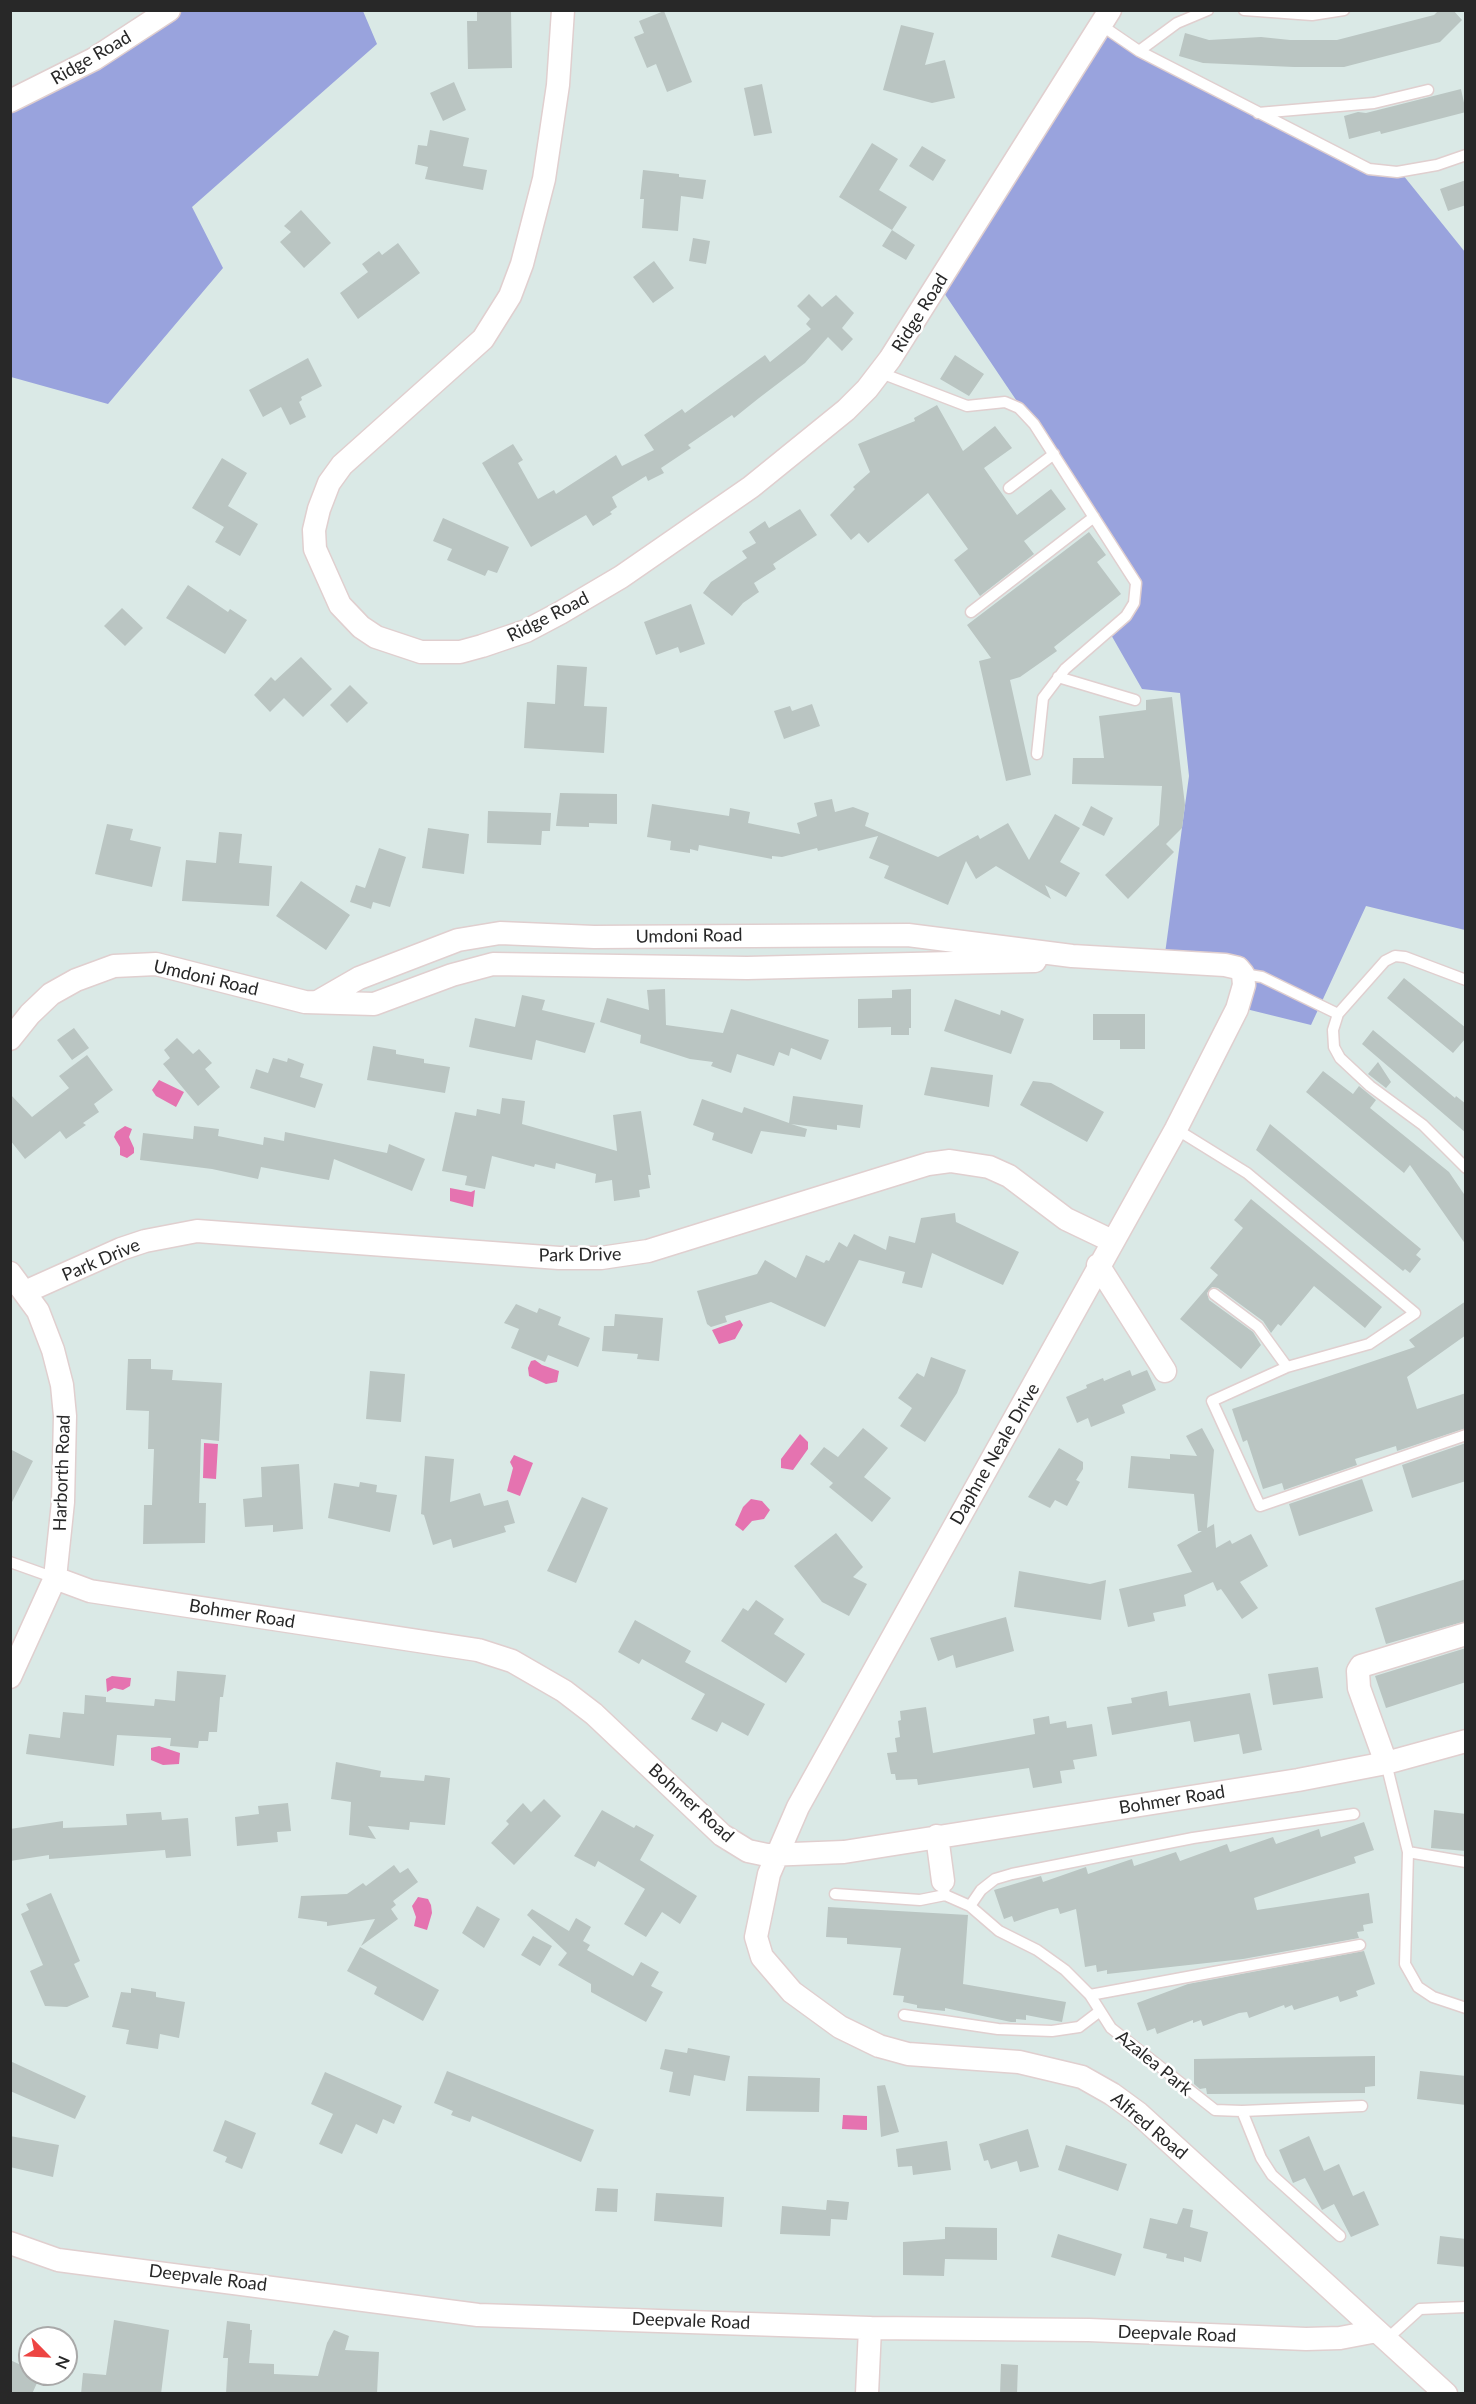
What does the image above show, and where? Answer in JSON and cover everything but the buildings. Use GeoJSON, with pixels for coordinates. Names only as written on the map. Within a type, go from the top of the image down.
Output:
{"type":"FeatureCollection","features":[{"type":"Feature","properties":{"kind":"street","name":"Ridge Road"},"geometry":{"type":"LineString","coordinates":[[10,101],[94,59],[169,10]]}},
{"type":"Feature","properties":{"kind":"street","name":"Ridge Road"},"geometry":{"type":"LineString","coordinates":[[563,10],[558,85],[544,179],[525,255],[510,296],[483,339],[342,465],[329,483],[314,530],[315,549],[340,605],[361,627],[376,637],[421,652],[460,652],[526,631],[621,577],[751,487],[846,410],[881,373],[1105,18]]}},
{"type":"Feature","properties":{"kind":"street","name":"Umdoni Road"},"geometry":{"type":"LineString","coordinates":[[319,1001],[359,978],[458,940],[500,933],[594,937],[908,935],[1072,956],[1224,965],[1238,968],[1243,974]]}},
{"type":"Feature","properties":{"kind":"street","name":"Umdoni Road"},"geometry":{"type":"LineString","coordinates":[[10,1039],[30,1014],[51,994],[76,980],[114,966],[156,964],[200,973],[296,1000],[374,1004],[452,975],[493,964],[758,968],[989,963],[1072,956]]}},
{"type":"Feature","properties":{"kind":"street","name":"Daphne Neale Drive"},"geometry":{"type":"LineString","coordinates":[[776,1856],[798,1807],[1072,1318],[1098,1264],[1176,1129],[1237,1009],[1244,985],[1243,974]]}},
{"type":"Feature","properties":{"kind":"street","name":"Park Drive"},"geometry":{"type":"LineString","coordinates":[[25,1292],[121,1249],[145,1241],[197,1231],[559,1258],[601,1258],[648,1251],[928,1164],[950,1161],[981,1165],[1009,1176],[1066,1219],[1113,1241]]}},
{"type":"Feature","properties":{"kind":"street"},"geometry":{"type":"LineString","coordinates":[[1098,1264],[1165,1371]]}},
{"type":"Feature","properties":{"kind":"street","name":"Harborth Road"},"geometry":{"type":"LineString","coordinates":[[10,1273],[25,1292],[41,1320],[53,1350],[62,1385],[65,1416],[63,1502],[55,1578],[10,1677]]}},
{"type":"Feature","properties":{"kind":"street","name":"Bohmer Road"},"geometry":{"type":"LineString","coordinates":[[55,1578],[90,1591],[478,1650],[512,1661],[564,1691],[594,1714],[722,1835],[748,1851],[776,1856],[844,1852],[1298,1780],[1386,1763],[1466,1741]]}},
{"type":"Feature","properties":{"kind":"street"},"geometry":{"type":"LineString","coordinates":[[1386,1763],[1359,1688],[1358,1671],[1361,1666],[1466,1634]]}},
{"type":"Feature","properties":{"kind":"street"},"geometry":{"type":"LineString","coordinates":[[937,1836],[944,1888]]}},
{"type":"Feature","properties":{"kind":"street","name":"Alfred Road"},"geometry":{"type":"LineString","coordinates":[[776,1856],[769,1874],[756,1937],[762,1957],[775,1975],[816,2011],[840,2027],[879,2046],[908,2054],[1019,2062],[1073,2075],[1095,2083],[1138,2113],[1446,2394]]}},
{"type":"Feature","properties":{"kind":"street","name":"Deepvale Road"},"geometry":{"type":"LineString","coordinates":[[10,2243],[58,2260],[478,2315],[870,2328],[1089,2330],[1306,2339],[1382,2335]]}},
{"type":"Feature","properties":{"kind":"street"},"geometry":{"type":"LineString","coordinates":[[867,2394],[870,2328]]}},
{"type":"Feature","properties":{"kind":"lane"},"geometry":{"type":"LineString","coordinates":[[1244,10],[1312,15],[1344,10]]}},
{"type":"Feature","properties":{"kind":"lane"},"geometry":{"type":"LineString","coordinates":[[1139,51],[1177,23],[1207,11]]}},
{"type":"Feature","properties":{"kind":"lane"},"geometry":{"type":"LineString","coordinates":[[1105,18],[1139,51],[1351,162],[1381,173],[1437,165],[1466,155]]}},
{"type":"Feature","properties":{"kind":"lane"},"geometry":{"type":"LineString","coordinates":[[1257,113],[1374,103],[1428,90]]}},
{"type":"Feature","properties":{"kind":"lane"},"geometry":{"type":"LineString","coordinates":[[881,373],[967,406],[1005,402],[1019,408],[1034,424],[1136,583],[1136,595],[1126,616],[1058,677],[1044,698],[1037,754]]}},
{"type":"Feature","properties":{"kind":"lane"},"geometry":{"type":"LineString","coordinates":[[1009,488],[1054,454]]}},
{"type":"Feature","properties":{"kind":"lane"},"geometry":{"type":"LineString","coordinates":[[971,612],[1094,517]]}},
{"type":"Feature","properties":{"kind":"lane"},"geometry":{"type":"LineString","coordinates":[[1058,677],[1135,700]]}},
{"type":"Feature","properties":{"kind":"lane"},"geometry":{"type":"LineString","coordinates":[[1466,980],[1405,957],[1395,956],[1385,961],[1338,1014],[1333,1030],[1334,1047],[1340,1058],[1370,1086],[1423,1125],[1466,1168]]}},
{"type":"Feature","properties":{"kind":"lane"},"geometry":{"type":"LineString","coordinates":[[1243,974],[1262,977],[1338,1014]]}},
{"type":"Feature","properties":{"kind":"lane"},"geometry":{"type":"LineString","coordinates":[[1176,1129],[1247,1173],[1415,1313],[1369,1344],[1287,1367],[1212,1401],[1260,1506],[1466,1435]]}},
{"type":"Feature","properties":{"kind":"lane"},"geometry":{"type":"LineString","coordinates":[[1214,1294],[1257,1327],[1287,1367]]}},
{"type":"Feature","properties":{"kind":"lane"},"geometry":{"type":"LineString","coordinates":[[10,1562],[55,1578]]}},
{"type":"Feature","properties":{"kind":"lane"},"geometry":{"type":"LineString","coordinates":[[1386,1763],[1408,1852],[1405,1964],[1418,1987],[1433,1997],[1466,2007]]}},
{"type":"Feature","properties":{"kind":"lane"},"geometry":{"type":"LineString","coordinates":[[970,1905],[981,1890],[995,1879],[1012,1874],[1193,1838],[1354,1814]]}},
{"type":"Feature","properties":{"kind":"lane"},"geometry":{"type":"LineString","coordinates":[[1408,1852],[1466,1862]]}},
{"type":"Feature","properties":{"kind":"lane"},"geometry":{"type":"LineString","coordinates":[[835,1894],[921,1900],[944,1888]]}},
{"type":"Feature","properties":{"kind":"lane","name":"Azalea Park"},"geometry":{"type":"LineString","coordinates":[[944,1888],[970,1905],[999,1931],[1046,1956],[1090,1995],[1112,2028],[1203,2103],[1215,2110],[1362,2106]]}},
{"type":"Feature","properties":{"kind":"lane"},"geometry":{"type":"LineString","coordinates":[[1090,1995],[1360,1946]]}},
{"type":"Feature","properties":{"kind":"lane"},"geometry":{"type":"LineString","coordinates":[[904,2015],[998,2030],[1052,2031],[1079,2027],[1100,2011]]}},
{"type":"Feature","properties":{"kind":"lane"},"geometry":{"type":"LineString","coordinates":[[1242,2111],[1261,2158],[1272,2175],[1340,2236]]}},
{"type":"Feature","properties":{"kind":"lane"},"geometry":{"type":"LineString","coordinates":[[1382,2335],[1420,2309],[1466,2307]]}},
{"type":"Feature","properties":{"kind":"shaded area"},"geometry":{"type":"Polygon","coordinates":[[[172,11],[363,11],[377,44],[192,207],[223,268],[108,404],[11,377],[10,104],[172,11]]]}},
{"type":"Feature","properties":{"kind":"shaded area"},"geometry":{"type":"Polygon","coordinates":[[[1100,26],[1137,52],[1350,166],[1369,173],[1403,175],[1465,252],[1465,930],[1366,906],[1311,1025],[1238,1007],[1244,973],[1164,961],[1189,776],[1180,693],[1142,689],[1110,633],[1130,615],[1138,581],[940,287],[1100,26]]]}},
{"type":"Feature","properties":{"kind":"shaded area"},"geometry":{"type":"Polygon","coordinates":[[[159,1080],[184,1092],[176,1107],[156,1096],[152,1090],[159,1080]]]}},
{"type":"Feature","properties":{"kind":"shaded area"},"geometry":{"type":"Polygon","coordinates":[[[125,1126],[132,1129],[129,1137],[134,1148],[134,1153],[127,1158],[120,1155],[120,1147],[114,1137],[116,1132],[125,1126]]]}},
{"type":"Feature","properties":{"kind":"shaded area"},"geometry":{"type":"Polygon","coordinates":[[[450,1188],[471,1192],[475,1190],[473,1207],[450,1201],[450,1188]]]}},
{"type":"Feature","properties":{"kind":"shaded area"},"geometry":{"type":"Polygon","coordinates":[[[740,1320],[743,1325],[735,1339],[719,1344],[712,1330],[740,1320]]]}},
{"type":"Feature","properties":{"kind":"shaded area"},"geometry":{"type":"Polygon","coordinates":[[[535,1360],[559,1371],[557,1382],[546,1384],[529,1376],[528,1368],[531,1361],[535,1360]]]}},
{"type":"Feature","properties":{"kind":"shaded area"},"geometry":{"type":"Polygon","coordinates":[[[800,1434],[808,1442],[808,1449],[793,1470],[781,1468],[781,1459],[800,1434]]]}},
{"type":"Feature","properties":{"kind":"shaded area"},"geometry":{"type":"Polygon","coordinates":[[[204,1443],[218,1444],[216,1479],[203,1478],[204,1443]]]}},
{"type":"Feature","properties":{"kind":"shaded area"},"geometry":{"type":"Polygon","coordinates":[[[514,1455],[533,1463],[520,1496],[507,1491],[513,1468],[510,1462],[514,1455]]]}},
{"type":"Feature","properties":{"kind":"shaded area"},"geometry":{"type":"Polygon","coordinates":[[[751,1499],[762,1501],[770,1510],[764,1519],[752,1521],[743,1531],[735,1525],[743,1507],[751,1499]]]}},
{"type":"Feature","properties":{"kind":"shaded area"},"geometry":{"type":"Polygon","coordinates":[[[112,1676],[131,1678],[130,1686],[123,1690],[114,1688],[107,1692],[106,1679],[112,1676]]]}},
{"type":"Feature","properties":{"kind":"shaded area"},"geometry":{"type":"Polygon","coordinates":[[[159,1746],[180,1753],[179,1764],[163,1765],[151,1760],[151,1748],[159,1746]]]}},
{"type":"Feature","properties":{"kind":"shaded area"},"geometry":{"type":"Polygon","coordinates":[[[418,1897],[428,1899],[431,1905],[432,1913],[427,1930],[414,1926],[416,1917],[412,1906],[418,1897]]]}},
{"type":"Feature","properties":{"kind":"shaded area"},"geometry":{"type":"Polygon","coordinates":[[[843,2115],[867,2116],[867,2130],[842,2129],[843,2115]]]}}]}
